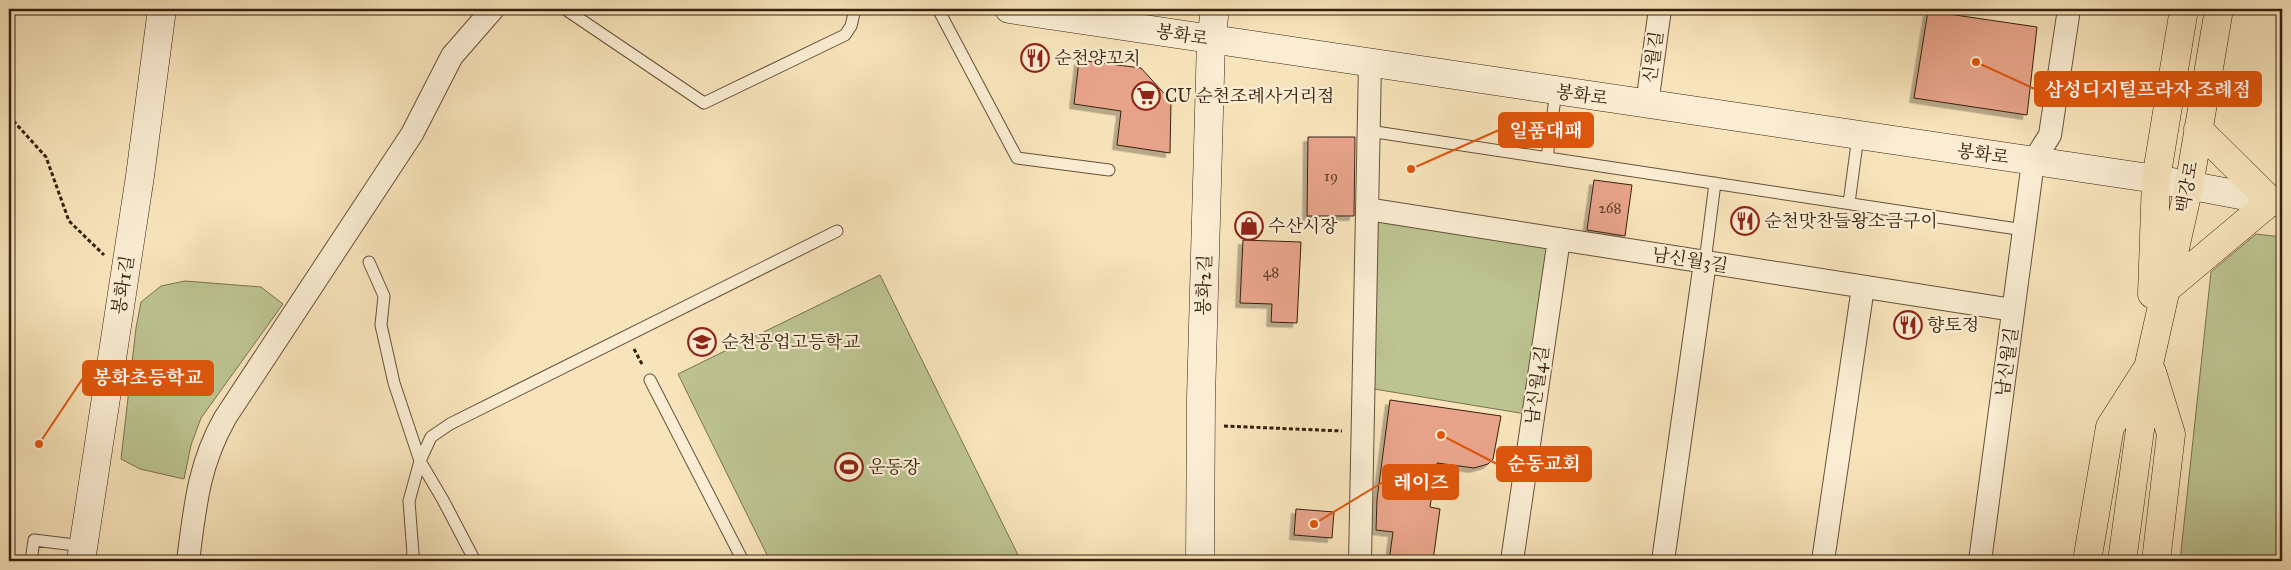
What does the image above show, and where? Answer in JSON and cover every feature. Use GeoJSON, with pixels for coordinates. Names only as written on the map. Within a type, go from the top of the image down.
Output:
{"type":"FeatureCollection","features":[{"type":"Feature","properties":{"kind":"main road","name":"백강로"},"geometry":{"type":"LineString","coordinates":[[2149,364],[2156,179],[2184,9]]}},
{"type":"Feature","properties":{"kind":"main road","name":"백강로"},"geometry":{"type":"LineString","coordinates":[[2122,561],[2149,364],[2189,186],[2219,9]]}},
{"type":"Feature","properties":{"kind":"main road"},"geometry":{"type":"LineString","coordinates":[[2165,290],[2277,202],[2198,129]]}},
{"type":"Feature","properties":{"kind":"main road"},"geometry":{"type":"LineString","coordinates":[[2088,561],[2110,427],[2149,364]]}},
{"type":"Feature","properties":{"kind":"main road"},"geometry":{"type":"LineString","coordinates":[[2149,364],[2171,434],[2156,561]]}},
{"type":"Feature","properties":{"kind":"street","name":"봉화1길"},"geometry":{"type":"LineString","coordinates":[[82,554],[125,276],[162,9]]}},
{"type":"Feature","properties":{"kind":"street"},"geometry":{"type":"LineString","coordinates":[[188,561],[202,470],[212,442],[225,418],[412,134],[452,56],[493,9]]}},
{"type":"Feature","properties":{"kind":"street","name":"봉화로"},"geometry":{"type":"LineString","coordinates":[[1009,9],[2156,179],[2277,202]]}},
{"type":"Feature","properties":{"kind":"street","name":"봉화2길"},"geometry":{"type":"LineString","coordinates":[[1200,561],[1201,425],[1211,40],[1216,9]]}},
{"type":"Feature","properties":{"kind":"street","name":"신월길"},"geometry":{"type":"LineString","coordinates":[[1647,104],[1660,9]]}},
{"type":"Feature","properties":{"kind":"street"},"geometry":{"type":"LineString","coordinates":[[2033,162],[2050,135],[2070,9]]}},
{"type":"Feature","properties":{"kind":"street"},"geometry":{"type":"LineString","coordinates":[[1360,561],[1370,64]]}},
{"type":"Feature","properties":{"kind":"street","name":"남신월길"},"geometry":{"type":"LineString","coordinates":[[1980,561],[2033,162]]}},
{"type":"Feature","properties":{"kind":"street","name":"남신월3길"},"geometry":{"type":"LineString","coordinates":[[1367,210],[2014,310]]}},
{"type":"Feature","properties":{"kind":"street","name":"남신월4길"},"geometry":{"type":"LineString","coordinates":[[1512,561],[1559,239]]}},
{"type":"Feature","properties":{"kind":"street"},"geometry":{"type":"LineString","coordinates":[[1663,561],[1704,262]]}},
{"type":"Feature","properties":{"kind":"street"},"geometry":{"type":"LineString","coordinates":[[1824,561],[1863,287]]}},
{"type":"Feature","properties":{"kind":"lane"},"geometry":{"type":"LineString","coordinates":[[565,9],[704,103],[845,35],[851,26],[856,9]]}},
{"type":"Feature","properties":{"kind":"lane"},"geometry":{"type":"LineString","coordinates":[[938,9],[1017,158],[1109,170]]}},
{"type":"Feature","properties":{"kind":"lane"},"geometry":{"type":"LineString","coordinates":[[1547,158],[1556,91]]}},
{"type":"Feature","properties":{"kind":"lane"},"geometry":{"type":"LineString","coordinates":[[1369,131],[2024,230]]}},
{"type":"Feature","properties":{"kind":"lane"},"geometry":{"type":"LineString","coordinates":[[1849,204],[1858,136]]}},
{"type":"Feature","properties":{"kind":"lane"},"geometry":{"type":"LineString","coordinates":[[1704,262],[1715,184]]}},
{"type":"Feature","properties":{"kind":"lane"},"geometry":{"type":"LineString","coordinates":[[410,561],[413,554],[409,501],[420,461],[430,437],[450,424],[837,231]]}},
{"type":"Feature","properties":{"kind":"lane"},"geometry":{"type":"LineString","coordinates":[[369,262],[384,296],[382,325],[394,383],[420,461],[475,561]]}},
{"type":"Feature","properties":{"kind":"lane"},"geometry":{"type":"LineString","coordinates":[[650,380],[743,561]]}},
{"type":"Feature","properties":{"kind":"lane"},"geometry":{"type":"LineString","coordinates":[[31,561],[34,540],[82,554]]}},
{"type":"Feature","properties":{"kind":"path"},"geometry":{"type":"LineString","coordinates":[[9,116],[46,157],[69,221],[125,276]]}},
{"type":"Feature","properties":{"kind":"path"},"geometry":{"type":"LineString","coordinates":[[628,335],[650,380]]}},
{"type":"Feature","properties":{"kind":"path"},"geometry":{"type":"LineString","coordinates":[[1201,425],[1363,432]]}},
{"type":"Feature","properties":{"kind":"green space"},"geometry":{"type":"Polygon","coordinates":[[[1377,219],[1550,246],[1526,414],[1374,389],[1377,219]]]}},
{"type":"Feature","properties":{"kind":"green space"},"geometry":{"type":"Polygon","coordinates":[[[2256,234],[2282,237],[2282,523],[2276,561],[2180,561],[2211,272],[2256,234]]]}},
{"type":"Feature","properties":{"kind":"green space","name":"운동장"},"geometry":{"type":"Polygon","coordinates":[[[880,275],[1021,561],[770,561],[678,374],[880,275]]]}},
{"type":"Feature","properties":{"kind":"green space"},"geometry":{"type":"Polygon","coordinates":[[[185,281],[261,287],[283,304],[201,418],[191,445],[184,479],[140,469],[121,459],[136,328],[141,302],[161,286],[185,281]]]}},
{"type":"Feature","properties":{"kind":"building"},"geometry":{"type":"Polygon","coordinates":[[[1928,11],[2037,27],[2027,115],[1914,98],[1928,11]]]}},
{"type":"Feature","properties":{"kind":"building"},"geometry":{"type":"Polygon","coordinates":[[[1079,60],[1141,68],[1171,101],[1170,153],[1117,145],[1121,111],[1074,104],[1079,60]]]}},
{"type":"Feature","properties":{"kind":"building"},"geometry":{"type":"Polygon","coordinates":[[[1308,137],[1355,137],[1354,216],[1307,216],[1308,137]]]}},
{"type":"Feature","properties":{"kind":"building"},"geometry":{"type":"Polygon","coordinates":[[[1594,180],[1632,185],[1625,236],[1587,230],[1594,180]]]}},
{"type":"Feature","properties":{"kind":"building"},"geometry":{"type":"Polygon","coordinates":[[[1243,240],[1301,242],[1297,323],[1271,322],[1272,304],[1240,303],[1243,240]]]}},
{"type":"Feature","properties":{"kind":"building"},"geometry":{"type":"Polygon","coordinates":[[[1390,400],[1501,416],[1493,459],[1488,464],[1474,468],[1437,463],[1430,507],[1440,509],[1433,561],[1389,561],[1393,532],[1376,530],[1377,499],[1390,400]]]}},
{"type":"Feature","properties":{"kind":"building"},"geometry":{"type":"Polygon","coordinates":[[[1296,509],[1334,512],[1332,538],[1294,535],[1296,509]]]}},
{"type":"Feature","properties":{"kind":"place","name":"순천양꼬치"},"geometry":{"type":"Point","coordinates":[1035,58]}},
{"type":"Feature","properties":{"kind":"place","name":"삼성디지털프라자 조례점"},"geometry":{"type":"Point","coordinates":[1976,62]}},
{"type":"Feature","properties":{"kind":"place","name":"CU 순천조례사거리점"},"geometry":{"type":"Point","coordinates":[1146,96]}},
{"type":"Feature","properties":{"kind":"place","name":"일품대패"},"geometry":{"type":"Point","coordinates":[1411,169]}},
{"type":"Feature","properties":{"kind":"place","name":"순천맛찬들왕소금구이"},"geometry":{"type":"Point","coordinates":[1745,221]}},
{"type":"Feature","properties":{"kind":"place","name":"수산시장"},"geometry":{"type":"Point","coordinates":[1249,226]}},
{"type":"Feature","properties":{"kind":"place","name":"향토정"},"geometry":{"type":"Point","coordinates":[1908,325]}},
{"type":"Feature","properties":{"kind":"place","name":"순천공업고등학교"},"geometry":{"type":"Point","coordinates":[702,342]}},
{"type":"Feature","properties":{"kind":"place","name":"순동교회"},"geometry":{"type":"Point","coordinates":[1441,435]}},
{"type":"Feature","properties":{"kind":"place","name":"봉화초등학교"},"geometry":{"type":"Point","coordinates":[39,444]}},
{"type":"Feature","properties":{"kind":"place","name":"운동장"},"geometry":{"type":"Point","coordinates":[849,467]}},
{"type":"Feature","properties":{"kind":"place","name":"레이즈"},"geometry":{"type":"Point","coordinates":[1314,524]}}]}
